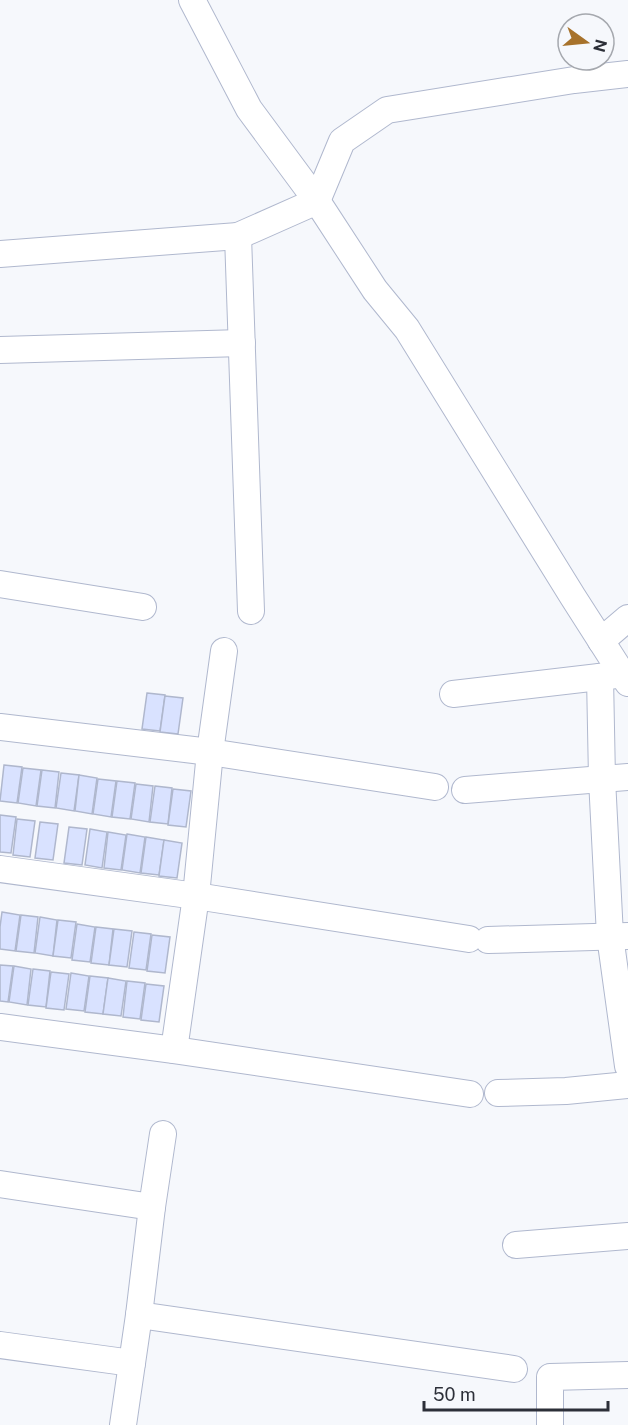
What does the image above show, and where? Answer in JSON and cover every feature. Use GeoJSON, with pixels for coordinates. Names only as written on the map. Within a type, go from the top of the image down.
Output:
{"type":"FeatureCollection","features":[{"type":"Feature","properties":{"kind":"street"},"geometry":{"type":"LineString","coordinates":[[192,0],[249,109],[317,201],[375,290],[407,329],[601,641],[617,678],[602,779],[619,936],[628,1066]]}},
{"type":"Feature","properties":{"kind":"street"},"geometry":{"type":"LineString","coordinates":[[0,254],[238,236],[317,201],[342,141],[387,110],[574,80],[628,74]]}},
{"type":"Feature","properties":{"kind":"street"},"geometry":{"type":"LineString","coordinates":[[238,236],[251,611]]}},
{"type":"Feature","properties":{"kind":"street"},"geometry":{"type":"LineString","coordinates":[[0,350],[242,344]]}},
{"type":"Feature","properties":{"kind":"street"},"geometry":{"type":"LineString","coordinates":[[0,584],[143,607]]}},
{"type":"Feature","properties":{"kind":"street"},"geometry":{"type":"LineString","coordinates":[[601,641],[628,618]]}},
{"type":"Feature","properties":{"kind":"street"},"geometry":{"type":"LineString","coordinates":[[174,1050],[196,896],[210,752],[224,651]]}},
{"type":"Feature","properties":{"kind":"street"},"geometry":{"type":"LineString","coordinates":[[453,694],[617,678]]}},
{"type":"Feature","properties":{"kind":"street"},"geometry":{"type":"LineString","coordinates":[[0,727],[210,752],[435,787]]}},
{"type":"Feature","properties":{"kind":"street"},"geometry":{"type":"LineString","coordinates":[[465,790],[628,777]]}},
{"type":"Feature","properties":{"kind":"street"},"geometry":{"type":"LineString","coordinates":[[0,869],[196,896],[478,940],[619,936]]}},
{"type":"Feature","properties":{"kind":"street"},"geometry":{"type":"LineString","coordinates":[[0,1027],[470,1094]]}},
{"type":"Feature","properties":{"kind":"street"},"geometry":{"type":"LineString","coordinates":[[498,1093],[566,1091],[628,1085]]}},
{"type":"Feature","properties":{"kind":"street"},"geometry":{"type":"LineString","coordinates":[[123,1425],[163,1134]]}},
{"type":"Feature","properties":{"kind":"street"},"geometry":{"type":"LineString","coordinates":[[0,1184],[152,1207]]}},
{"type":"Feature","properties":{"kind":"street"},"geometry":{"type":"LineString","coordinates":[[516,1245],[628,1236]]}},
{"type":"Feature","properties":{"kind":"street"},"geometry":{"type":"LineString","coordinates":[[139,1315],[514,1370]]}},
{"type":"Feature","properties":{"kind":"street"},"geometry":{"type":"LineString","coordinates":[[0,1345],[132,1363]]}},
{"type":"Feature","properties":{"kind":"street"},"geometry":{"type":"LineString","coordinates":[[550,1425],[550,1377],[628,1375]]}},
{"type":"Feature","properties":{"kind":"building"},"geometry":{"type":"Polygon","coordinates":[[[147,693],[165,695],[160,731],[142,729],[147,693]]]}},
{"type":"Feature","properties":{"kind":"building"},"geometry":{"type":"Polygon","coordinates":[[[165,696],[183,698],[178,734],[160,732],[165,696]]]}},
{"type":"Feature","properties":{"kind":"building"},"geometry":{"type":"Polygon","coordinates":[[[4,765],[22,767],[17,803],[0,801],[4,765]]]}},
{"type":"Feature","properties":{"kind":"building"},"geometry":{"type":"Polygon","coordinates":[[[23,768],[41,770],[36,806],[18,803],[23,768]]]}},
{"type":"Feature","properties":{"kind":"building"},"geometry":{"type":"Polygon","coordinates":[[[42,770],[59,772],[55,808],[37,806],[42,770]]]}},
{"type":"Feature","properties":{"kind":"building"},"geometry":{"type":"Polygon","coordinates":[[[61,773],[79,775],[74,811],[56,808],[61,773]]]}},
{"type":"Feature","properties":{"kind":"building"},"geometry":{"type":"Polygon","coordinates":[[[79,775],[97,778],[92,814],[75,811],[79,775]]]}},
{"type":"Feature","properties":{"kind":"building"},"geometry":{"type":"Polygon","coordinates":[[[98,779],[116,781],[111,817],[93,814],[98,779]]]}},
{"type":"Feature","properties":{"kind":"building"},"geometry":{"type":"Polygon","coordinates":[[[117,781],[135,783],[130,819],[112,817],[117,781]]]}},
{"type":"Feature","properties":{"kind":"building"},"geometry":{"type":"Polygon","coordinates":[[[136,784],[153,786],[149,822],[131,819],[136,784]]]}},
{"type":"Feature","properties":{"kind":"building"},"geometry":{"type":"Polygon","coordinates":[[[155,786],[172,788],[168,824],[150,822],[155,786]]]}},
{"type":"Feature","properties":{"kind":"building"},"geometry":{"type":"Polygon","coordinates":[[[173,789],[191,791],[186,827],[168,825],[173,789]]]}},
{"type":"Feature","properties":{"kind":"building"},"geometry":{"type":"Polygon","coordinates":[[[0,815],[16,817],[11,853],[0,852],[0,815]]]}},
{"type":"Feature","properties":{"kind":"building"},"geometry":{"type":"Polygon","coordinates":[[[17,819],[35,821],[30,857],[13,855],[17,819]]]}},
{"type":"Feature","properties":{"kind":"building"},"geometry":{"type":"Polygon","coordinates":[[[40,822],[58,824],[53,860],[35,858],[40,822]]]}},
{"type":"Feature","properties":{"kind":"building"},"geometry":{"type":"Polygon","coordinates":[[[69,827],[87,829],[82,865],[64,863],[69,827]]]}},
{"type":"Feature","properties":{"kind":"building"},"geometry":{"type":"Polygon","coordinates":[[[90,829],[107,832],[102,868],[85,865],[90,829]]]}},
{"type":"Feature","properties":{"kind":"building"},"geometry":{"type":"Polygon","coordinates":[[[108,832],[126,835],[121,870],[104,868],[108,832]]]}},
{"type":"Feature","properties":{"kind":"building"},"geometry":{"type":"Polygon","coordinates":[[[127,834],[145,837],[140,873],[122,870],[127,834]]]}},
{"type":"Feature","properties":{"kind":"building"},"geometry":{"type":"Polygon","coordinates":[[[146,837],[164,840],[159,875],[141,873],[146,837]]]}},
{"type":"Feature","properties":{"kind":"building"},"geometry":{"type":"Polygon","coordinates":[[[164,840],[182,843],[177,878],[159,876],[164,840]]]}},
{"type":"Feature","properties":{"kind":"building"},"geometry":{"type":"Polygon","coordinates":[[[2,912],[20,915],[15,951],[0,949],[2,912]]]}},
{"type":"Feature","properties":{"kind":"building"},"geometry":{"type":"Polygon","coordinates":[[[21,915],[38,917],[34,953],[16,951],[21,915]]]}},
{"type":"Feature","properties":{"kind":"building"},"geometry":{"type":"Polygon","coordinates":[[[40,917],[57,920],[53,956],[35,953],[40,917]]]}},
{"type":"Feature","properties":{"kind":"building"},"geometry":{"type":"Polygon","coordinates":[[[58,920],[76,922],[71,958],[53,956],[58,920]]]}},
{"type":"Feature","properties":{"kind":"building"},"geometry":{"type":"Polygon","coordinates":[[[77,924],[95,927],[90,962],[72,960],[77,924]]]}},
{"type":"Feature","properties":{"kind":"building"},"geometry":{"type":"Polygon","coordinates":[[[96,927],[113,929],[109,965],[91,963],[96,927]]]}},
{"type":"Feature","properties":{"kind":"building"},"geometry":{"type":"Polygon","coordinates":[[[114,929],[132,931],[127,967],[109,965],[114,929]]]}},
{"type":"Feature","properties":{"kind":"building"},"geometry":{"type":"Polygon","coordinates":[[[134,932],[151,934],[146,970],[129,968],[134,932]]]}},
{"type":"Feature","properties":{"kind":"building"},"geometry":{"type":"Polygon","coordinates":[[[152,935],[170,937],[165,973],[147,971],[152,935]]]}},
{"type":"Feature","properties":{"kind":"building"},"geometry":{"type":"Polygon","coordinates":[[[0,965],[13,966],[8,1002],[0,1001],[0,965]]]}},
{"type":"Feature","properties":{"kind":"building"},"geometry":{"type":"Polygon","coordinates":[[[14,966],[31,969],[27,1005],[9,1002],[14,966]]]}},
{"type":"Feature","properties":{"kind":"building"},"geometry":{"type":"Polygon","coordinates":[[[33,969],[50,971],[46,1007],[28,1005],[33,969]]]}},
{"type":"Feature","properties":{"kind":"building"},"geometry":{"type":"Polygon","coordinates":[[[51,972],[69,974],[64,1010],[46,1008],[51,972]]]}},
{"type":"Feature","properties":{"kind":"building"},"geometry":{"type":"Polygon","coordinates":[[[71,973],[89,976],[84,1011],[66,1009],[71,973]]]}},
{"type":"Feature","properties":{"kind":"building"},"geometry":{"type":"Polygon","coordinates":[[[90,976],[108,978],[103,1014],[85,1012],[90,976]]]}},
{"type":"Feature","properties":{"kind":"building"},"geometry":{"type":"Polygon","coordinates":[[[108,978],[126,981],[121,1016],[103,1014],[108,978]]]}},
{"type":"Feature","properties":{"kind":"building"},"geometry":{"type":"Polygon","coordinates":[[[127,981],[145,983],[140,1019],[123,1017],[127,981]]]}},
{"type":"Feature","properties":{"kind":"building"},"geometry":{"type":"Polygon","coordinates":[[[146,984],[164,986],[159,1022],[141,1020],[146,984]]]}}]}
